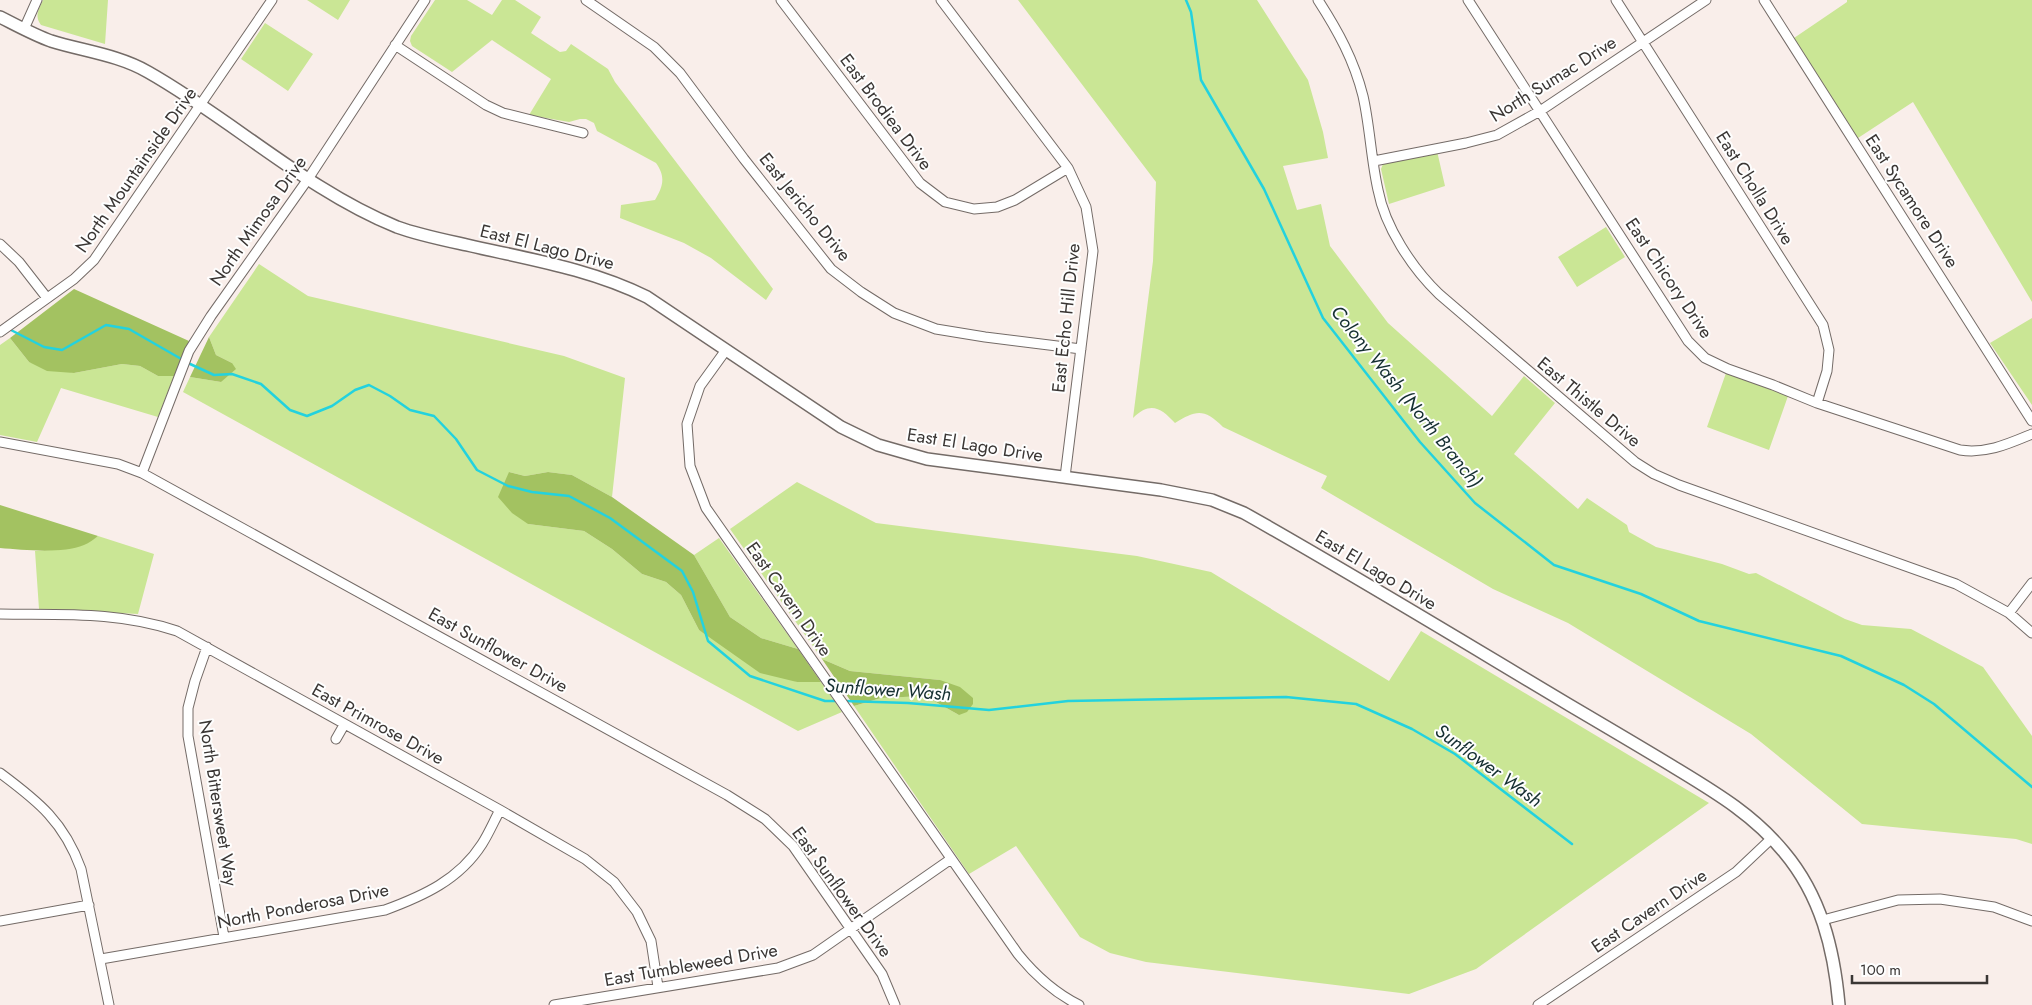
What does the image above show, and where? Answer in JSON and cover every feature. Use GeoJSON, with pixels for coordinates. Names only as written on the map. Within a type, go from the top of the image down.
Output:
{"type":"FeatureCollection","features":[{"type":"Feature","properties":{"kind":"street"},"geometry":{"type":"LineString","coordinates":[[24,29],[37,0]]}},
{"type":"Feature","properties":{"kind":"street","name":"North Mountainside Drive"},"geometry":{"type":"LineString","coordinates":[[0,332],[74,279],[94,260],[272,0]]}},
{"type":"Feature","properties":{"kind":"street","name":"North Mimosa Drive"},"geometry":{"type":"LineString","coordinates":[[142,472],[189,351],[211,316],[308,179],[425,0]]}},
{"type":"Feature","properties":{"kind":"street","name":"East Jericho Drive"},"geometry":{"type":"LineString","coordinates":[[586,0],[654,47],[680,73],[744,159],[831,269],[861,292],[894,313],[936,329],[1081,349]]}},
{"type":"Feature","properties":{"kind":"street","name":"East Brodiea Drive"},"geometry":{"type":"LineString","coordinates":[[781,0],[920,183],[945,202],[974,209],[997,207],[1015,200],[1068,168]]}},
{"type":"Feature","properties":{"kind":"street","name":"East Echo Hill Drive"},"geometry":{"type":"LineString","coordinates":[[941,0],[1068,168],[1086,207],[1093,251],[1065,477]]}},
{"type":"Feature","properties":{"kind":"street","name":"East Thistle Drive"},"geometry":{"type":"LineString","coordinates":[[1318,0],[1350,54],[1362,96],[1378,192],[1387,220],[1422,278],[1593,428],[1635,462],[1654,474],[1678,485],[1956,584],[2010,613],[2032,634]]}},
{"type":"Feature","properties":{"kind":"street","name":"East Chicory Drive"},"geometry":{"type":"LineString","coordinates":[[1468,0],[1688,341],[1705,358],[1728,369],[1773,384],[1817,403],[1960,450],[1971,452],[1992,449],[2032,434]]}},
{"type":"Feature","properties":{"kind":"street","name":"East Cholla Drive"},"geometry":{"type":"LineString","coordinates":[[1616,0],[1823,325],[1829,350],[1827,372],[1817,403]]}},
{"type":"Feature","properties":{"kind":"street","name":"North Sumac Drive"},"geometry":{"type":"LineString","coordinates":[[1374,160],[1466,143],[1497,134],[1540,111],[1706,0]]}},
{"type":"Feature","properties":{"kind":"street","name":"East Sycamore Drive"},"geometry":{"type":"LineString","coordinates":[[1764,0],[2032,421]]}},
{"type":"Feature","properties":{"kind":"street","name":"East El Lago Drive"},"geometry":{"type":"LineString","coordinates":[[0,17],[50,40],[128,63],[145,70],[201,105],[308,179],[367,213],[399,228],[588,273],[630,288],[647,297],[841,427],[878,445],[927,459],[1187,495],[1212,500],[1244,513],[1737,807],[1772,838],[1796,866],[1804,880],[1823,920],[1835,964],[1839,1005]]}},
{"type":"Feature","properties":{"kind":"street"},"geometry":{"type":"LineString","coordinates":[[395,45],[486,105],[502,113],[583,133]]}},
{"type":"Feature","properties":{"kind":"street"},"geometry":{"type":"LineString","coordinates":[[0,244],[19,262],[47,298]]}},
{"type":"Feature","properties":{"kind":"street","name":"East Cavern Drive"},"geometry":{"type":"LineString","coordinates":[[726,350],[700,386],[687,424],[690,466],[706,508],[1033,973],[1064,998],[1079,1005]]}},
{"type":"Feature","properties":{"kind":"street","name":"East Sunflower Drive"},"geometry":{"type":"LineString","coordinates":[[0,442],[118,464],[142,472],[719,790],[765,818],[794,846],[882,974],[895,1005]]}},
{"type":"Feature","properties":{"kind":"street"},"geometry":{"type":"LineString","coordinates":[[2010,613],[2032,583]]}},
{"type":"Feature","properties":{"kind":"street","name":"East Primrose Drive"},"geometry":{"type":"LineString","coordinates":[[0,614],[113,616],[150,622],[177,631],[500,810],[585,859],[614,882],[637,912],[651,941],[658,987]]}},
{"type":"Feature","properties":{"kind":"street","name":"North Bittersweet Way"},"geometry":{"type":"LineString","coordinates":[[207,647],[195,680],[188,708],[188,736],[224,937]]}},
{"type":"Feature","properties":{"kind":"street"},"geometry":{"type":"LineString","coordinates":[[336,739],[344,725]]}},
{"type":"Feature","properties":{"kind":"street"},"geometry":{"type":"LineString","coordinates":[[0,773],[44,808],[61,827],[74,848],[81,869],[109,1005]]}},
{"type":"Feature","properties":{"kind":"street","name":"North Ponderosa Drive"},"geometry":{"type":"LineString","coordinates":[[101,959],[385,910],[422,896],[455,875],[482,844],[500,810]]}},
{"type":"Feature","properties":{"kind":"street","name":"East Cavern Drive"},"geometry":{"type":"LineString","coordinates":[[1538,1005],[1736,872],[1772,838]]}},
{"type":"Feature","properties":{"kind":"street","name":"East Tumbleweed Drive"},"geometry":{"type":"LineString","coordinates":[[554,1005],[778,968],[813,954],[851,930],[951,859]]}},
{"type":"Feature","properties":{"kind":"street"},"geometry":{"type":"LineString","coordinates":[[1823,920],[1898,900],[1940,899],[1994,907],[2032,921]]}},
{"type":"Feature","properties":{"kind":"street"},"geometry":{"type":"LineString","coordinates":[[0,922],[89,906]]}},
{"type":"Feature","properties":{"kind":"green space"},"geometry":{"type":"Polygon","coordinates":[[[43,0],[108,0],[105,44],[41,25],[38,16],[43,0]]]}},
{"type":"Feature","properties":{"kind":"green space"},"geometry":{"type":"Polygon","coordinates":[[[307,0],[350,0],[338,20],[307,0]]]}},
{"type":"Feature","properties":{"kind":"green space"},"geometry":{"type":"Polygon","coordinates":[[[435,0],[467,0],[492,15],[502,0],[515,0],[541,17],[531,33],[560,52],[566,51],[571,44],[608,69],[615,82],[773,289],[766,300],[711,258],[684,243],[620,218],[621,205],[655,200],[662,182],[659,168],[656,163],[597,131],[594,123],[586,119],[569,122],[529,115],[551,79],[492,40],[452,72],[412,46],[411,36],[435,0]]]}},
{"type":"Feature","properties":{"kind":"green space"},"geometry":{"type":"Polygon","coordinates":[[[1018,0],[1257,0],[1308,80],[1323,132],[1328,158],[1283,166],[1297,210],[1321,204],[1330,246],[1388,323],[1492,416],[1524,376],[1555,403],[1514,454],[1578,509],[1587,498],[1627,525],[1629,532],[1656,547],[1722,564],[1749,574],[1756,573],[1845,619],[1862,625],[1911,629],[1983,667],[2032,736],[2032,844],[2016,839],[1862,824],[1751,734],[1568,623],[1493,589],[1321,488],[1327,476],[1223,427],[1205,414],[1189,415],[1175,423],[1161,411],[1151,408],[1139,412],[1133,418],[1153,261],[1156,182],[1018,0]]]}},
{"type":"Feature","properties":{"kind":"green space"},"geometry":{"type":"Polygon","coordinates":[[[1847,0],[2032,0],[2032,302],[1913,102],[1858,138],[1794,38],[1847,2],[1847,0]]]}},
{"type":"Feature","properties":{"kind":"green space"},"geometry":{"type":"Polygon","coordinates":[[[265,23],[313,54],[288,91],[241,59],[265,23]]]}},
{"type":"Feature","properties":{"kind":"green space"},"geometry":{"type":"Polygon","coordinates":[[[1437,151],[1445,186],[1389,204],[1381,169],[1383,164],[1437,151]]]}},
{"type":"Feature","properties":{"kind":"green space"},"geometry":{"type":"Polygon","coordinates":[[[1606,227],[1625,257],[1577,287],[1558,257],[1606,227]]]}},
{"type":"Feature","properties":{"kind":"green space"},"geometry":{"type":"Polygon","coordinates":[[[259,264],[308,296],[564,356],[625,378],[612,497],[572,475],[548,472],[525,476],[509,472],[528,524],[584,531],[612,549],[642,574],[666,582],[681,595],[699,630],[797,682],[821,682],[842,712],[798,731],[183,392],[190,377],[221,382],[232,363],[216,355],[209,337],[259,264]]]}},
{"type":"Feature","properties":{"kind":"green space"},"geometry":{"type":"Polygon","coordinates":[[[74,289],[189,341],[174,376],[158,376],[140,366],[122,364],[74,373],[47,371],[29,362],[10,338],[74,289]]]}},
{"type":"Feature","properties":{"kind":"green space"},"geometry":{"type":"Polygon","coordinates":[[[2032,318],[2032,405],[1990,343],[2032,318]]]}},
{"type":"Feature","properties":{"kind":"green space"},"geometry":{"type":"Polygon","coordinates":[[[209,337],[216,355],[232,363],[236,369],[221,382],[190,377],[209,337]]]}},
{"type":"Feature","properties":{"kind":"green space"},"geometry":{"type":"Polygon","coordinates":[[[10,338],[29,362],[74,373],[122,364],[140,366],[158,376],[174,376],[158,417],[61,388],[37,442],[0,435],[0,345],[10,338]]]}},
{"type":"Feature","properties":{"kind":"green space"},"geometry":{"type":"Polygon","coordinates":[[[1726,373],[1788,396],[1769,450],[1707,427],[1726,373]]]}},
{"type":"Feature","properties":{"kind":"green space"},"geometry":{"type":"Polygon","coordinates":[[[509,472],[525,476],[548,472],[572,475],[612,497],[694,555],[730,617],[761,638],[798,649],[821,682],[797,682],[760,673],[699,630],[681,595],[666,582],[642,574],[612,549],[584,531],[528,524],[512,513],[498,497],[509,472]]]}},
{"type":"Feature","properties":{"kind":"green space"},"geometry":{"type":"Polygon","coordinates":[[[797,482],[876,523],[1137,556],[1211,572],[1389,681],[1421,631],[1709,803],[1476,969],[1409,994],[1146,962],[1110,953],[1080,937],[1016,846],[969,874],[854,706],[881,698],[925,696],[959,715],[940,680],[850,671],[822,659],[730,529],[797,482]]]}},
{"type":"Feature","properties":{"kind":"green space"},"geometry":{"type":"Polygon","coordinates":[[[0,505],[98,536],[84,545],[65,550],[43,551],[0,548],[0,505]]]}},
{"type":"Feature","properties":{"kind":"green space"},"geometry":{"type":"Polygon","coordinates":[[[98,536],[154,554],[138,614],[39,609],[35,551],[75,547],[98,536]]]}},
{"type":"Feature","properties":{"kind":"green space"},"geometry":{"type":"Polygon","coordinates":[[[719,538],[798,649],[761,638],[730,617],[694,555],[719,538]]]}},
{"type":"Feature","properties":{"kind":"green space"},"geometry":{"type":"Polygon","coordinates":[[[822,659],[850,671],[940,680],[960,687],[973,698],[973,704],[967,712],[959,715],[925,696],[881,698],[854,706],[822,659]]]}},
{"type":"Feature","properties":{"kind":"waterway","name":"Colony Wash (North Branch)"},"geometry":{"type":"LineString","coordinates":[[1186,0],[1191,12],[1201,80],[1264,189],[1323,318],[1420,442],[1475,503],[1554,565],[1641,594],[1699,621],[1841,656],[1904,685],[1934,704],[2032,787]]}},
{"type":"Feature","properties":{"kind":"waterway","name":"Sunflower Wash"},"geometry":{"type":"LineString","coordinates":[[9,329],[44,347],[62,350],[106,325],[129,329],[183,360]]}},
{"type":"Feature","properties":{"kind":"waterway","name":"Sunflower Wash"},"geometry":{"type":"LineString","coordinates":[[188,363],[214,375],[232,374],[261,384],[290,410],[307,416],[332,406],[355,390],[369,385],[390,396],[410,410],[434,416],[456,439],[477,470],[508,486],[532,492],[569,496],[610,518],[682,571],[693,592],[708,641],[750,676],[825,701],[839,701]]}},
{"type":"Feature","properties":{"kind":"waterway","name":"Sunflower Wash"},"geometry":{"type":"LineString","coordinates":[[845,701],[908,703],[989,710],[1068,701],[1286,697],[1356,704],[1412,729],[1455,754],[1572,844]]}}]}
